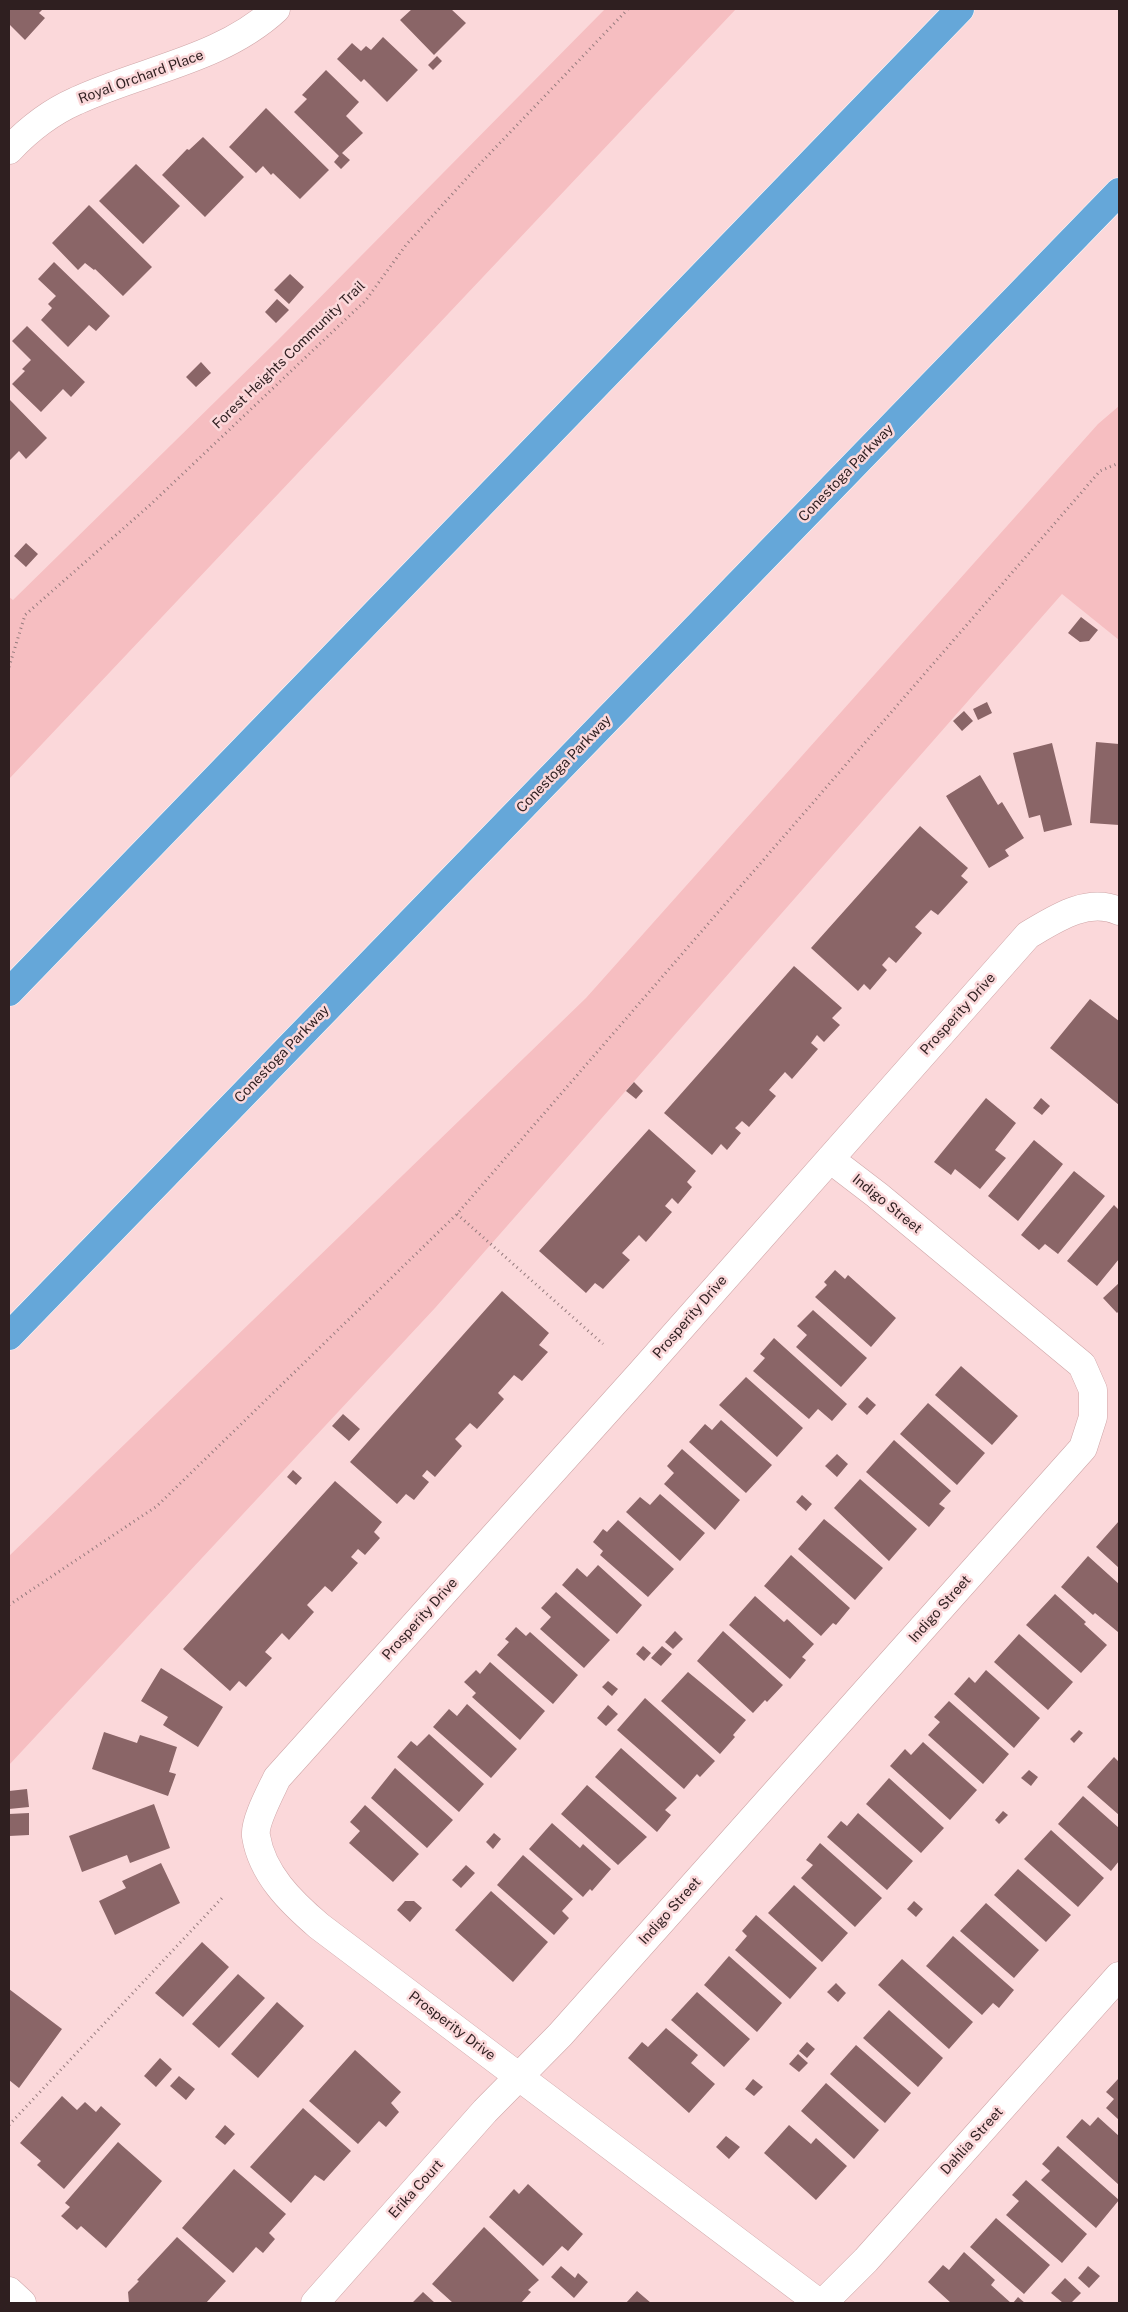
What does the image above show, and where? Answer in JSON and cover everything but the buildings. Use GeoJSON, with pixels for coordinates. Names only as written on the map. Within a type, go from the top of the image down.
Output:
{"type":"FeatureCollection","features":[{"type":"Feature","properties":{"kind":"highway"},"geometry":{"type":"LineString","coordinates":[[9,992],[960,9]]}},
{"type":"Feature","properties":{"kind":"highway","name":"Conestoga Parkway"},"geometry":{"type":"LineString","coordinates":[[9,1336],[1119,192]]}},
{"type":"Feature","properties":{"kind":"street","name":"Royal Orchard Place"},"geometry":{"type":"LineString","coordinates":[[9,150],[25,133],[75,101],[209,52],[262,22],[276,9]]}},
{"type":"Feature","properties":{"kind":"street","name":"Prosperity Drive"},"geometry":{"type":"LineString","coordinates":[[819,2303],[319,1926],[291,1902],[268,1870],[256,1834],[265,1801],[277,1778],[640,1374],[1028,935],[1066,912],[1106,905],[1119,911]]}},
{"type":"Feature","properties":{"kind":"street","name":"Indigo Street"},"geometry":{"type":"LineString","coordinates":[[519,2076],[567,2027],[1083,1448],[1093,1417],[1094,1390],[1082,1365],[878,1195],[830,1159]]}},
{"type":"Feature","properties":{"kind":"street","name":"Dahlia Street"},"geometry":{"type":"LineString","coordinates":[[823,2303],[866,2260],[1119,1976]]}},
{"type":"Feature","properties":{"kind":"street","name":"Erika Court"},"geometry":{"type":"LineString","coordinates":[[315,2303],[480,2117],[519,2076]]}},
{"type":"Feature","properties":{"kind":"street"},"geometry":{"type":"LineString","coordinates":[[9,2291],[22,2303]]}},
{"type":"Feature","properties":{"kind":"path","name":"Forest Heights Community Trail"},"geometry":{"type":"LineString","coordinates":[[9,667],[25,615],[150,505],[366,300],[419,231],[628,9]]}},
{"type":"Feature","properties":{"kind":"path"},"geometry":{"type":"LineString","coordinates":[[9,1605],[157,1506],[457,1214],[1100,471],[1119,463]]}},
{"type":"Feature","properties":{"kind":"path"},"geometry":{"type":"LineString","coordinates":[[457,1214],[603,1344]]}},
{"type":"Feature","properties":{"kind":"path"},"geometry":{"type":"LineString","coordinates":[[9,2125],[222,1898]]}},
{"type":"Feature","properties":{"kind":"shaded area"},"geometry":{"type":"Polygon","coordinates":[[[605,9],[736,9],[9,779],[9,597],[13,600],[277,341],[605,9]]]}},
{"type":"Feature","properties":{"kind":"shaded area"},"geometry":{"type":"Polygon","coordinates":[[[1119,406],[1119,640],[1062,594],[435,1308],[9,1765],[9,1556],[586,998],[1098,424],[1119,406]]]}}]}
